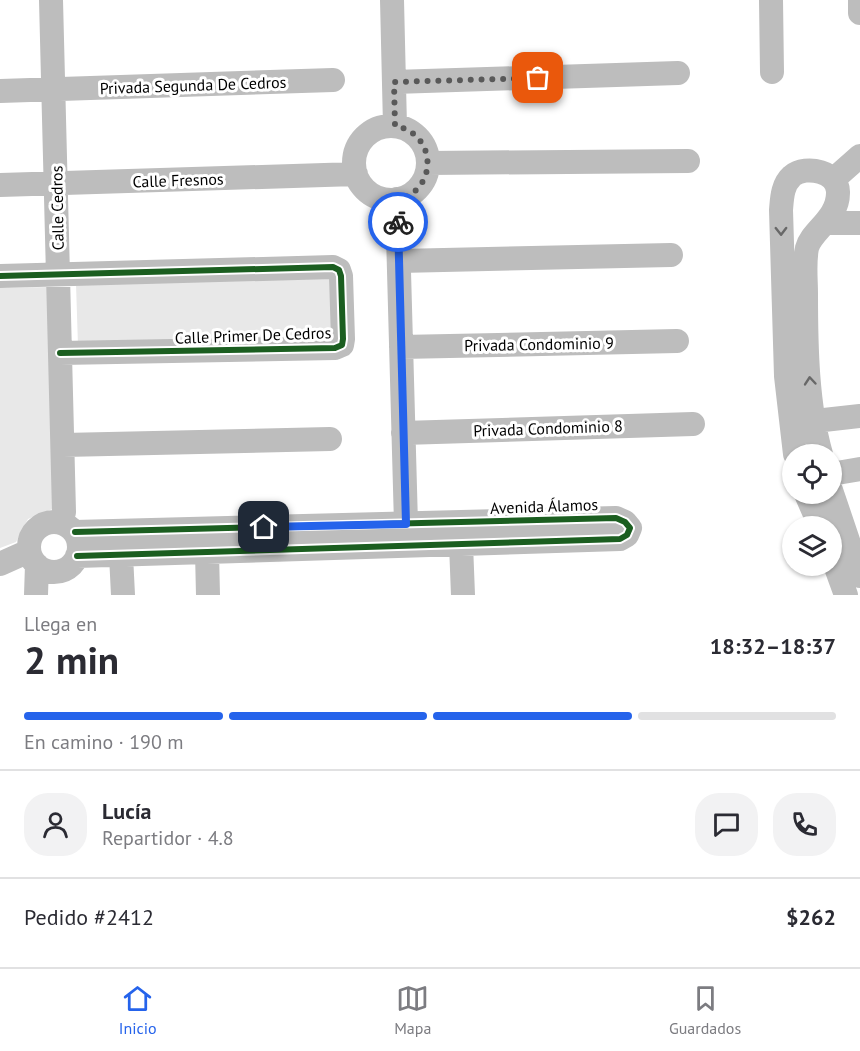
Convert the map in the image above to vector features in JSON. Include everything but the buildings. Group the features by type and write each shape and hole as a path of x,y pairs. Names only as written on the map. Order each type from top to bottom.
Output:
{"street":[{"name":"Calle Cedros","path":"51,0 64,512 68,528"},
{"path":"392,0 395,126"},
{"path":"771,0 772,72"},
{"path":"860,0 860,13"},
{"path":"394,82 678,73"},
{"name":"Privada Segunda De Cedros","path":"0,91 333,80"},
{"path":"395,126 407,129 421,141 428,163 426,175 417,190 397,200 384,199 368,192 356,174 355,153 364,138 380,128 395,126"},
{"path":"834,179 860,156"},
{"path":"428,163 688,161"},
{"path":"794,444 785,354 781,275 783,190 792,176 805,171 822,172 834,179 839,192 827,223 808,246 806,268 806,325 817,438 860,416"},
{"name":"Calle Fresnos","path":"0,185 356,174"},
{"path":"397,200 406,524"},
{"path":"827,223 860,223"},
{"path":"399,261 671,255"},
{"name":"Calle Primer De Cedros","path":"0,276 333,267 339,270 341,276 343,339 342,345 335,348 60,353"},
{"name":"Privada Condominio 9","path":"401,347 677,341"},
{"name":"Privada Condominio 8","path":"403,433 693,424"},
{"path":"63,445 330,439"},
{"path":"842,472 860,469"},
{"path":"836,504 860,576"},
{"name":"Avenida Álamos","path":"68,528 406,524 616,518 625,522 630,528 627,535 620,539 77,556"},
{"path":"0,564 33,558 52,572 68,568 77,556 80,547 68,528 52,522 37,528 29,542 33,558 36,595"},
{"path":"461,544 463,595"},
{"path":"207,552 207,595"},
{"path":"121,555 123,595"},
{"path":"839,576 846,595"}],"shaded area":[{"path":"331,278 332,339 78,346 76,284"},
{"path":"51,287 55,508 28,519 16,542 0,548 0,288"}],"cycle path":[{"path":"0,276 333,267 339,270 341,276 343,339 342,345 335,348 60,353"},
{"path":"75,532 616,518 625,522 630,528 627,535 620,539 77,556"}],"way so far":[{"path":"398,222 397,200 417,190 426,175 428,158 426,149 415,134 395,126 394,82 538,78"}],"route":[{"path":"264,527 406,524 398,222"}]}
